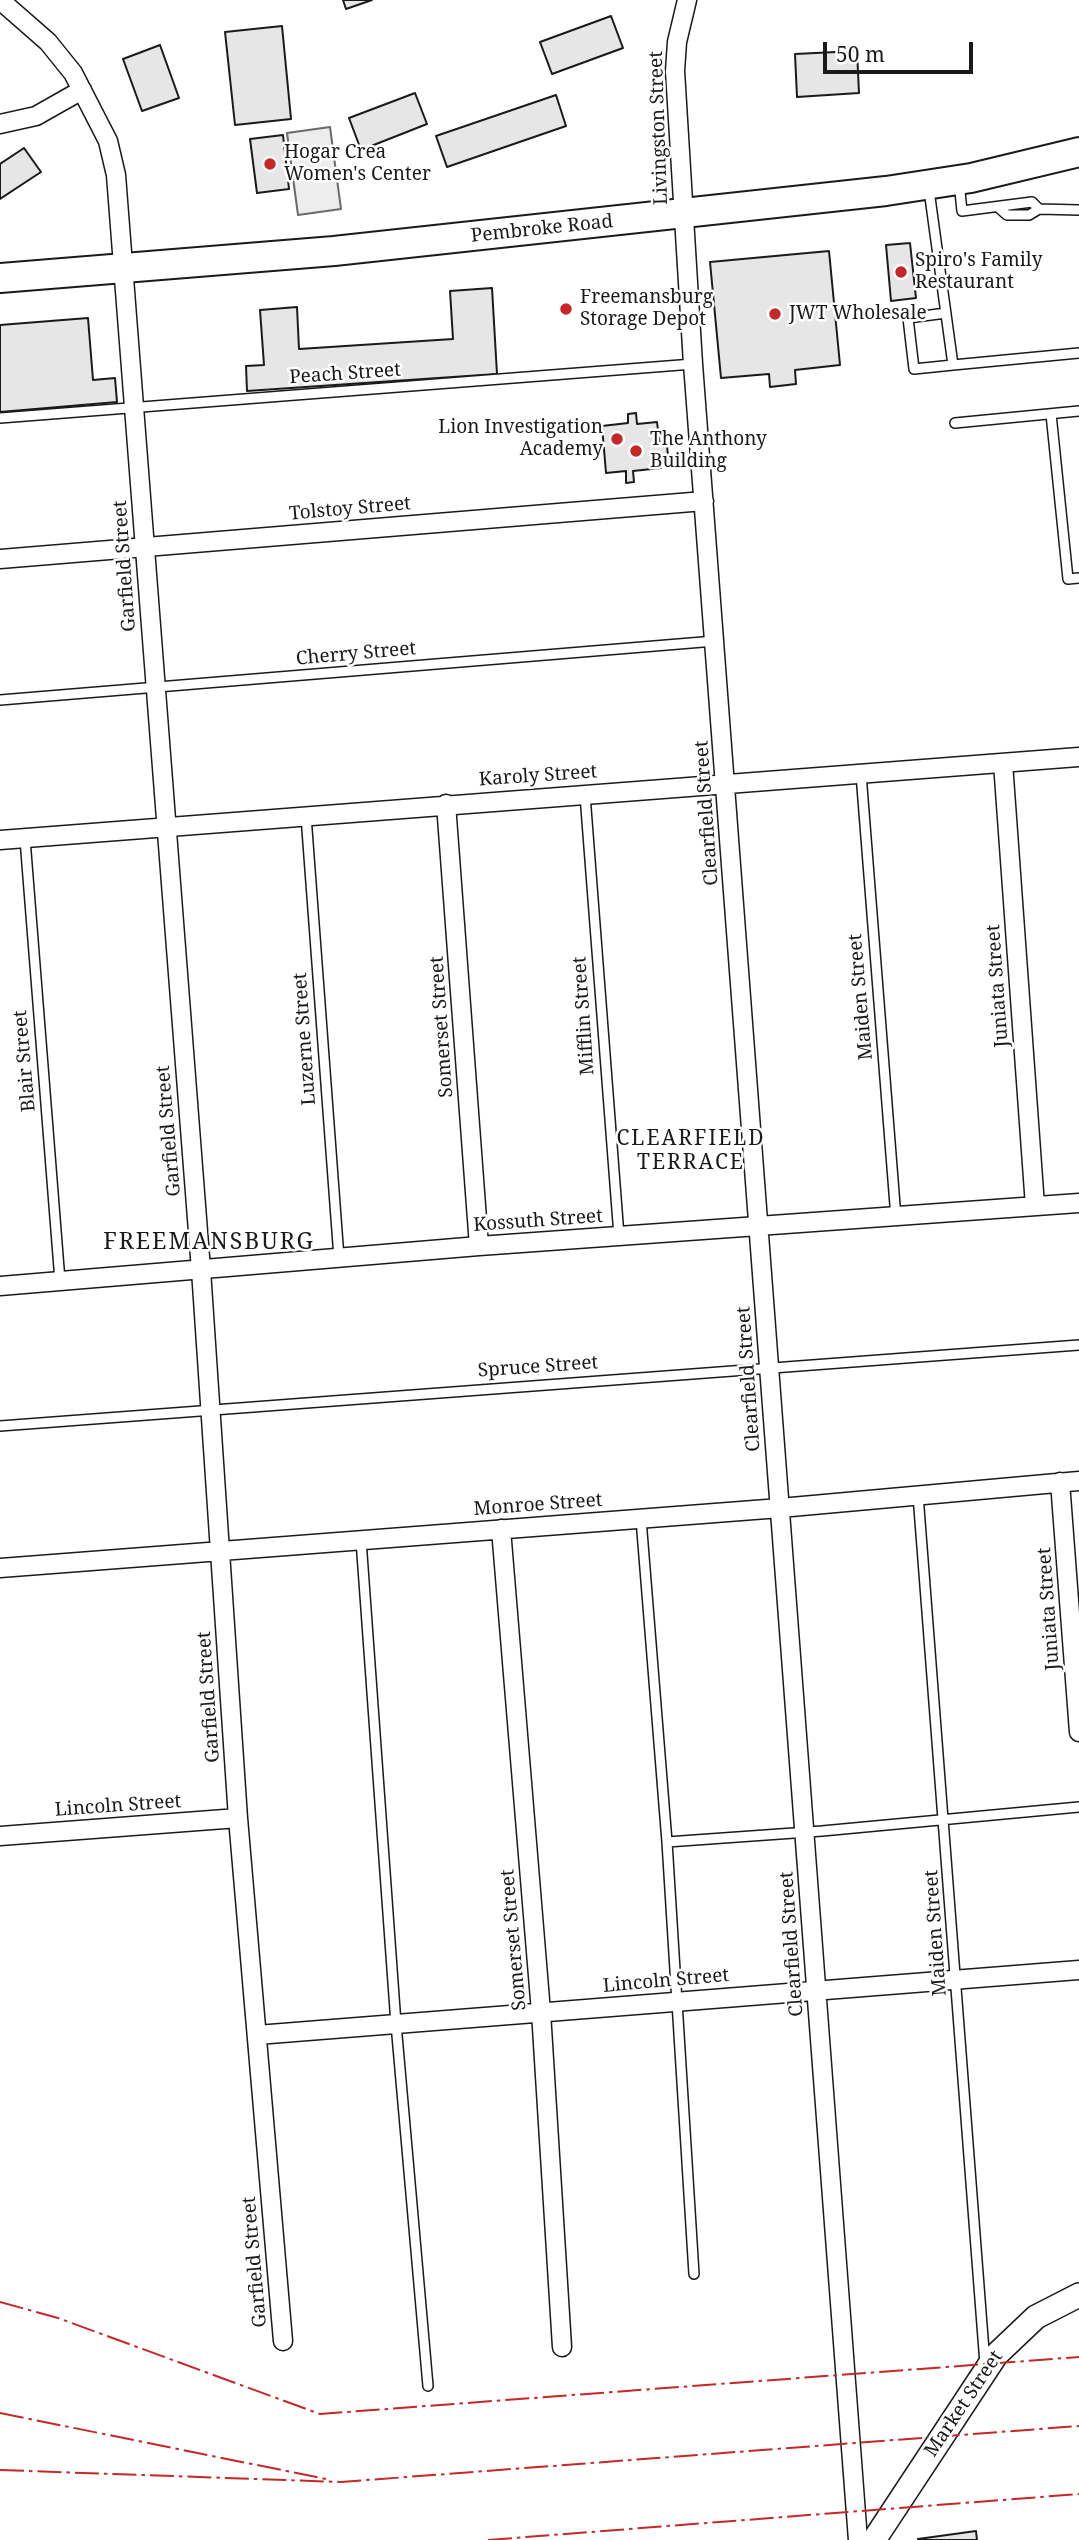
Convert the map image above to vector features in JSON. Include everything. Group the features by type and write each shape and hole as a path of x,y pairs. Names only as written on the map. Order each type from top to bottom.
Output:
{"main road":[{"name":"Pembroke Road","path":"0,278 334,251 683,214 959,180 1079,152"}],"street":[{"name":"Garfield Street","path":"0,0 48,42 82,90 103,130 113,162 201,1270 238,1818 282,2341"},
{"name":"Livingston Street","path":"683,214 675,71 677,42 687,0"},
{"path":"0,124 36,116 82,90"},
{"name":"Clearfield Street","path":"683,214 858,2540"},
{"name":"Tolstoy Street","path":"0,559 704,501"},
{"name":"Karoly Street","path":"0,840 1079,757"},
{"name":"Juniata Street","path":"1003,763 1035,1206"},
{"name":"Somerset Street","path":"446,804 479,1246"},
{"name":"Kossuth Street","path":"0,1286 479,1246 1079,1203"},
{"name":"Monroe Street","path":"0,1568 780,1508 1079,1481"},
{"name":"Juniata Street","path":"1060,1482 1079,1732"},
{"name":"Somerset Street","path":"501,1529 541,2012 562,2347"},
{"name":"Lincoln Street","path":"0,1836 238,1818"},
{"name":"Lincoln Street","path":"257,2035 1079,1970"},
{"name":"Market Street","path":"874,2540 985,2369 1009,2340 1036,2317 1079,2295"}],"lane":[{"path":"959,180 962,211 999,208 1006,203 1032,202 1039,209 1079,210"},
{"path":"929,184 953,365"},
{"path":"946,313 908,318 914,369 1079,353"},
{"name":"Peach Street","path":"0,418 693,364"},
{"path":"956,423 1079,411"},
{"path":"1051,414 1068,579 1079,578"},
{"name":"Cherry Street","path":"0,700 715,641"},
{"name":"Maiden Street","path":"861,774 896,1218"},
{"name":"Mifflin Street","path":"584,793 619,1236"},
{"name":"Luzerne Street","path":"306,816 339,1258"},
{"name":"Blair Street","path":"25,839 60,1281"},
{"name":"Spruce Street","path":"0,1426 770,1366 1079,1345"},
{"name":"Maiden Street","path":"918,1495 985,2369"},
{"path":"641,1519 667,1842 694,2274"},
{"path":"361,1540 396,2024 428,2386"},
{"path":"667,1842 805,1833 1079,1807"}],"shaded area":[{"path":"330,127 341,209 298,215 287,133"}],"building":[{"path":"343,0 372,0 346,9"},
{"path":"611,16 623,48 552,74 540,42"},
{"path":"282,26 291,119 235,125 225,32"},
{"path":"160,45 179,98 142,111 123,59"},
{"path":"857,51 859,93 797,97 795,54"},
{"path":"415,93 427,124 361,150 349,118"},
{"path":"556,95 566,126 447,167 436,136"},
{"name":"Hogar Crea Women's Center","path":"283,135 289,189 257,193 250,139"},
{"path":"24,148 41,172 0,199 0,164"},
{"name":"Spiro's Family Restaurant","path":"910,243 916,298 891,301 886,245"},
{"name":"JWT Wholesale","path":"829,251 840,365 795,370 796,384 770,387 769,374 721,378 710,262"},
{"path":"492,288 497,374 247,391 246,366 264,365 260,310 297,307 299,349 453,339 450,291"},
{"path":"88,318 93,380 115,378 117,402 0,412 0,325"},
{"name":"The Anthony Building","path":"636,413 637,424 657,422 660,446 667,446 668,456 660,457 661,468 633,471 634,482 626,483 626,471 606,473 602,426 628,423 628,414"},
{"path":"976,2531 977,2540 918,2540 918,2539"}],"power":[{"path":"0,2302 58,2318 320,2414 1079,2357"},
{"path":"0,2413 326,2479"},
{"path":"0,2470 341,2482 1079,2426"},
{"path":"488,2540 1079,2494"}],"place":[{"name":"Hogar Crea Women's Center","path":"270,164"},
{"name":"Spiro's Family Restaurant","path":"901,272"},
{"name":"Freemansburg Storage Depot","path":"566,309"},
{"name":"JWT Wholesale","path":"775,314"},
{"name":"Lion Investigation Academy","path":"617,439"},
{"name":"The Anthony Building","path":"636,451"}],"district":[{"name":"CLEARFIELD TERRACE","path":"691,1151"},
{"name":"FREEMANSBURG","path":"209,1242"}]}
